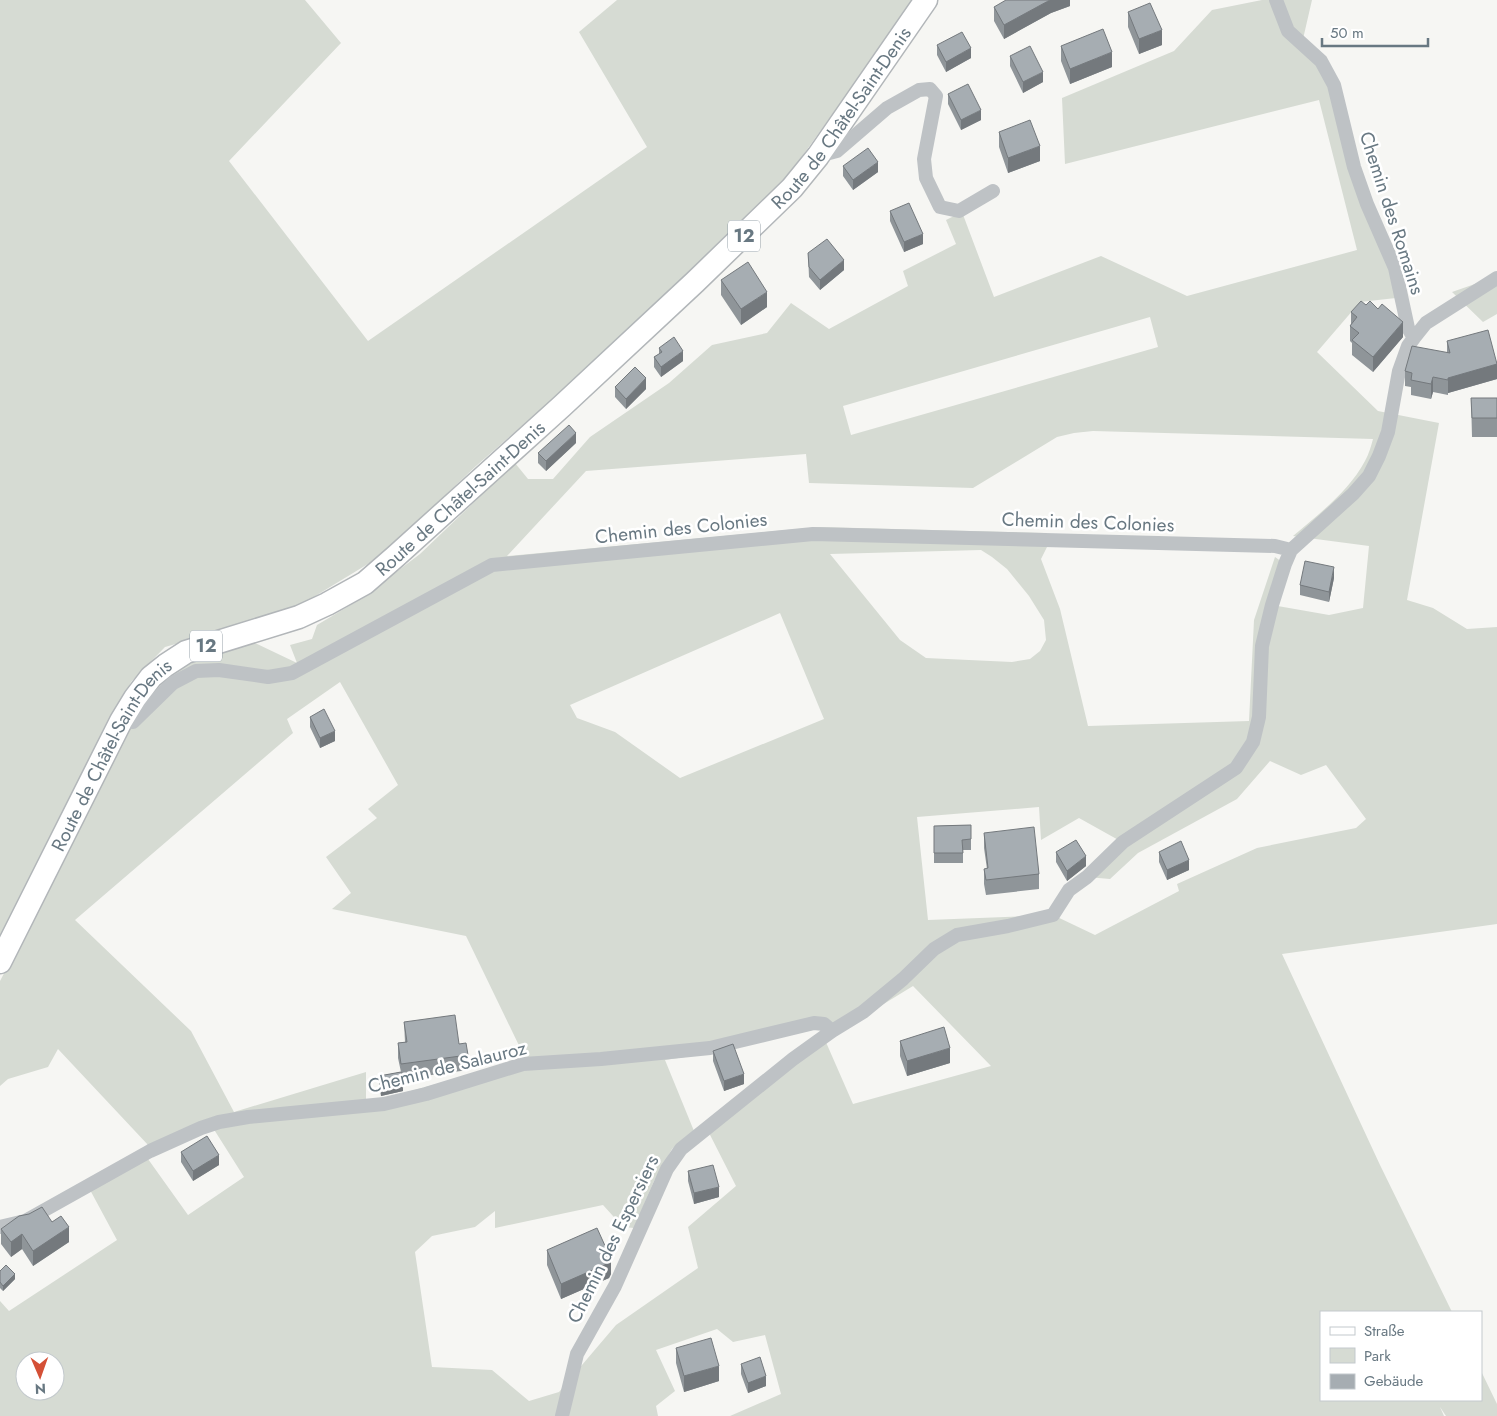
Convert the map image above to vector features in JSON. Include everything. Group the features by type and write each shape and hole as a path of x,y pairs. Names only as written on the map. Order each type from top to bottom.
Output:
{"main road":[{"name":"Route de Châtel-Saint-Denis","path":"0,962 121,721 150,677 186,652 299,617 365,583 696,282 792,188 818,156 926,0"}],"street":[{"name":"Chemin des Romains","path":"1276,0 1288,31 1321,61 1334,85 1354,166 1367,204 1395,268 1408,328 1414,338"},
{"path":"818,156 836,151 887,108 919,90 930,89 936,96 924,159 926,178 940,207 959,211 993,191"},
{"path":"1291,550 1353,494 1368,476 1379,456 1388,432 1399,371 1408,346 1414,338 1426,323 1497,278"},
{"name":"Chemin des Colonies","path":"121,721 132,722 173,683 196,670 219,670 268,677 292,673 492,565 814,534 1276,546 1291,550"},
{"name":"Chemin des Espersiers","path":"562,1416 577,1354 615,1286 670,1164 681,1149 793,1059 832,1031 863,1012 903,979 934,949 957,935 1008,926 1053,915 1069,890 1086,877 1123,842 1236,768 1253,742 1259,717 1262,646 1280,580 1291,550"},
{"name":"Chemin de Salauroz","path":"0,1227 25,1221 144,1154 201,1128 219,1122 248,1117 384,1104 426,1094 523,1064 601,1059 710,1048 814,1023 824,1024 832,1031"}],"green space":[{"path":"0,0 305,0 341,43 229,161 368,341 647,147 579,32 617,0 915,0 782,184 635,327 476,466 381,556 289,612 165,647 131,682 0,947"},
{"path":"1262,0 1312,0 1303,39 1330,65 1356,160 1405,297 1360,302 1317,352 1378,411 1439,423 1407,600 1433,608 1467,629 1497,627 1497,924 1282,954 1380,1165 1452,1311 1320,1311 1320,1401 1482,1401 1482,1373 1497,1404 1497,1416 1446,1416 1440,1407 1444,1416 730,1416 781,1394 765,1335 733,1342 717,1329 656,1350 675,1391 656,1406 658,1416 0,1416 0,1301 9,1311 117,1240 89,1188 148,1159 188,1215 244,1177 208,1120 149,1146 58,1049 48,1067 8,1079 0,1086 0,981 83,823 148,693 183,666 253,642 297,663 290,645 312,639 317,625 359,600 420,554 515,463 528,479 553,479 590,437 669,383 712,345 767,333 791,303 829,329 908,286 903,271 956,244 946,220 962,212 994,297 1101,256 1187,296 1357,250 1319,100 1065,164 1062,98 1174,51 1212,10","holes":["1150,317 1158,347 851,435 843,406","1093,431 1373,439 1366,458 1351,482 1333,502 1293,536 1369,546 1363,608 1329,615 1272,605 1285,564 1275,557 1254,620 1249,721 1088,726 1060,609 1041,559 1047,547 1047,533 820,527 507,556 586,471 806,454 809,483 973,488 1057,437","981,550 1007,569 1029,596 1044,620 1046,640 1040,651 1030,659 1012,662 926,658 900,640 830,554","780,613 824,719 680,778 615,732 577,718 570,705","340,682 398,785 368,809 377,818 326,857 351,893 332,909 466,936 526,1060 366,1103 366,1072 234,1112 191,1031 75,920 293,733 287,719","1270,761 1301,775 1326,765 1366,819 1356,828 1257,848 1177,884 1179,891 1095,935 1053,915 928,920 917,817 1039,807 1041,840 1079,818 1122,842 1087,877 1110,879 1138,853 1237,799","913,986 991,1066 853,1104 825,1040","821,1028 825,1040 706,1127 736,1186 688,1227 698,1268 616,1325 559,1392 529,1401 492,1370 432,1367 415,1252 432,1236 475,1227 495,1211 495,1228 603,1205 623,1227 634,1228 654,1181 672,1149 694,1131 665,1060 705,1054"]},
{"path":"1497,272 1497,314 1483,322 1452,292 1492,278"}],"building":[{"path":"1006,0 1050,0 1004,25 994,7"},
{"path":"1150,3 1162,30 1139,39 1128,12"},
{"path":"1103,29 1112,52 1070,69 1061,46"},
{"path":"962,32 971,48 946,62 937,45"},
{"path":"1030,46 1043,72 1023,82 1010,56"},
{"path":"968,84 981,110 961,120 948,94"},
{"path":"1030,120 1040,146 1008,158 999,132"},
{"path":"868,148 878,162 853,180 843,166"},
{"path":"909,203 923,234 904,242 890,211"},
{"path":"827,239 844,260 820,280 809,267 808,253"},
{"path":"748,262 767,292 741,309 721,280"},
{"path":"1361,301 1366,305 1370,301 1378,309 1382,304 1403,322 1373,357 1352,340 1359,333 1350,326 1357,317 1351,312"},
{"path":"1488,330 1497,364 1448,378 1448,380 1433,377 1431,384 1411,380 1412,373 1405,371 1412,346 1450,353 1447,341"},
{"path":"674,337 683,351 661,367 654,357 662,352 659,348"},
{"path":"635,367 646,378 626,399 615,387"},
{"path":"1471,398 1497,398 1497,418 1472,418"},
{"path":"569,425 576,433 546,461 538,453"},
{"path":"1305,561 1334,567 1329,592 1300,585"},
{"path":"324,709 335,731 320,738 310,717"},
{"path":"971,825 971,839 962,840 963,853 934,853 934,826"},
{"path":"1034,827 1039,874 986,880 984,869 988,868 984,833"},
{"path":"1076,840 1086,856 1067,871 1056,852"},
{"path":"1181,841 1189,860 1167,870 1159,852"},
{"path":"455,1015 459,1044 466,1043 468,1055 401,1064 398,1043 407,1042 404,1022"},
{"path":"944,1027 950,1048 907,1061 900,1041"},
{"path":"733,1044 744,1074 724,1081 713,1051"},
{"path":"401,1072 403,1080 381,1085 379,1076"},
{"path":"207,1136 219,1155 193,1171 181,1152"},
{"path":"713,1165 719,1187 694,1193 688,1171"},
{"path":"42,1207 52,1222 61,1216 69,1227 33,1251 22,1234 11,1242 1,1229 19,1216 29,1214"},
{"path":"597,1228 611,1259 609,1263 561,1284 547,1250"},
{"path":"6,1265 15,1274 3,1286 0,1282 0,1271"},
{"path":"711,1338 719,1366 684,1376 676,1348"},
{"path":"760,1357 766,1376 748,1383 741,1364"}]}
